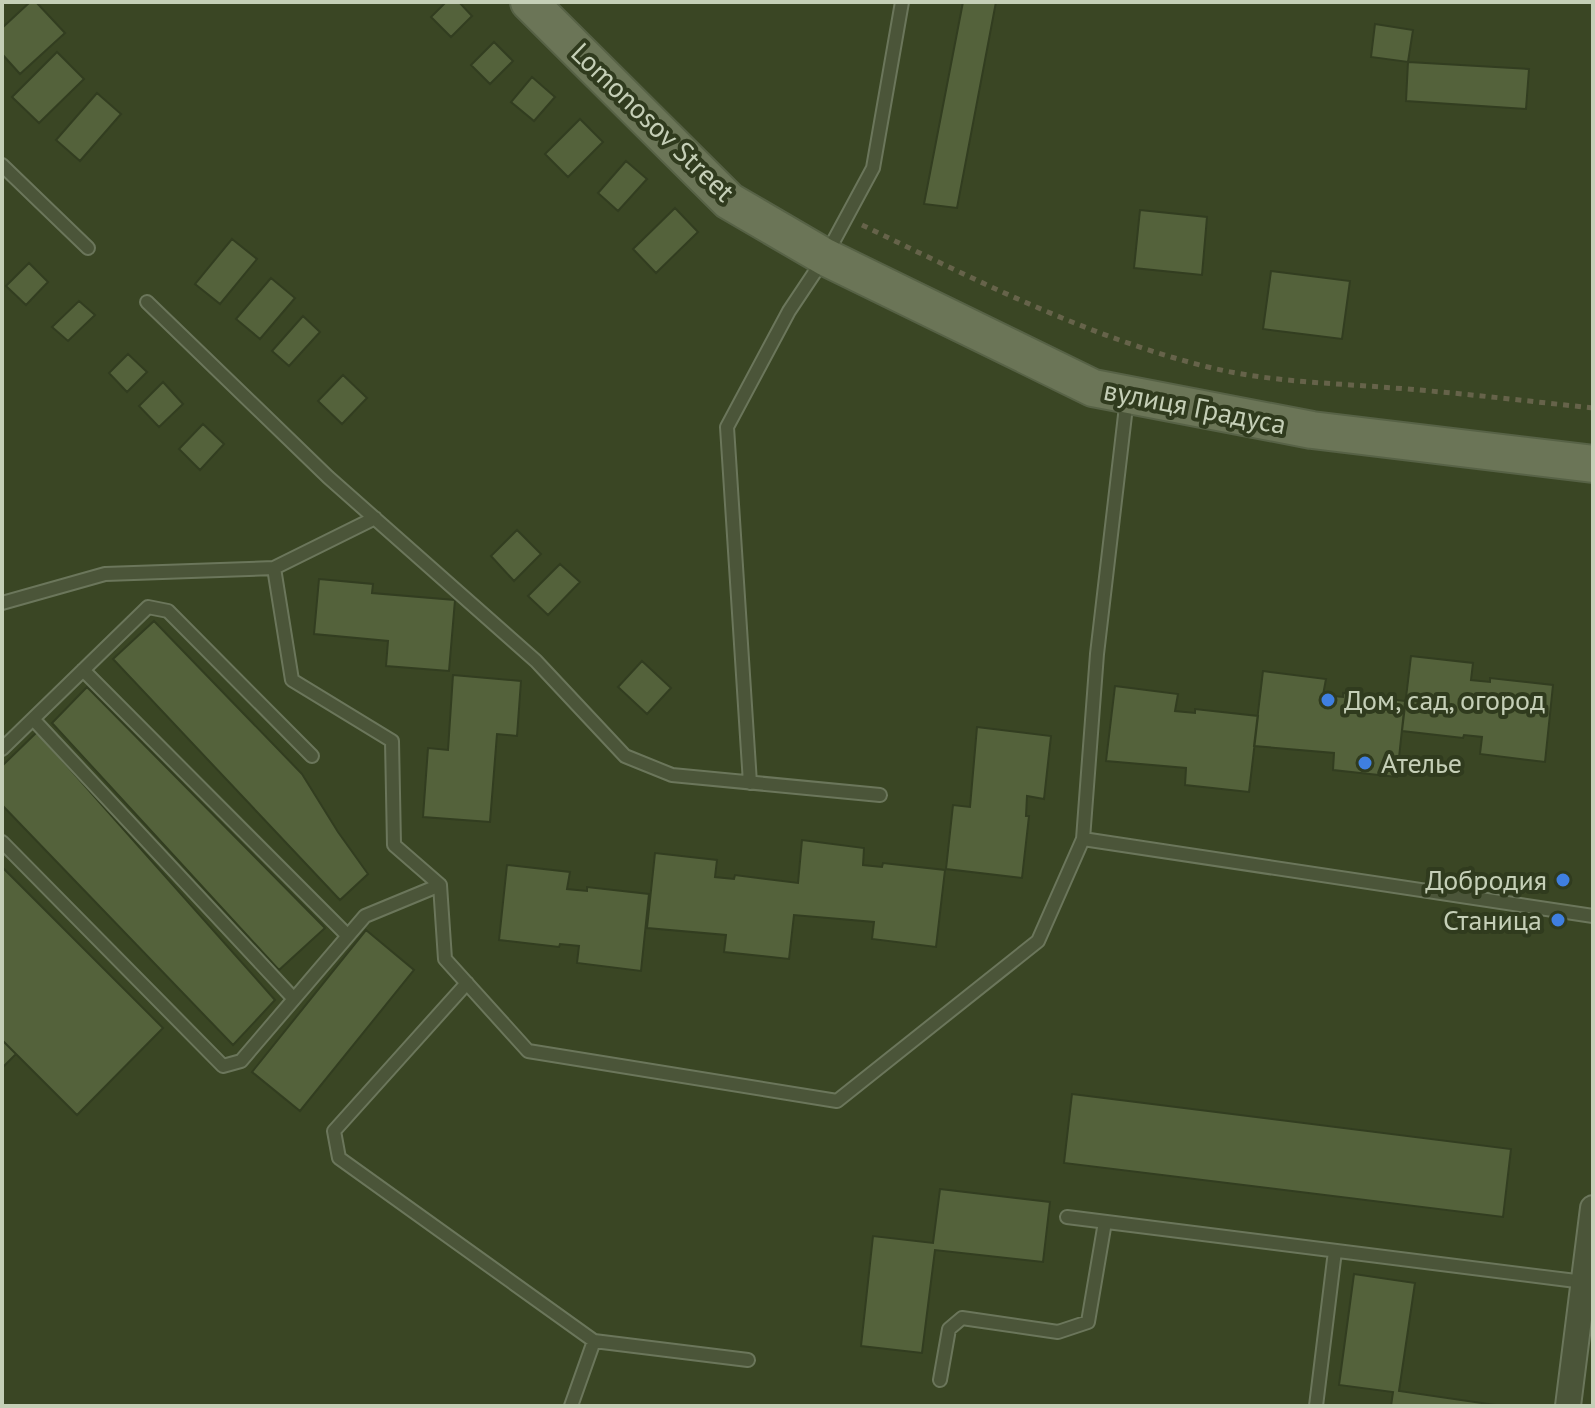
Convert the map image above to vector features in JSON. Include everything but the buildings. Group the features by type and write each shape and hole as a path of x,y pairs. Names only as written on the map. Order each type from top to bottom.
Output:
{"main road":[{"name":"Lomonosov Street","path":"529,2 729,201 825,257"},
{"name":"вулиця Градуса","path":"825,257 1093,388 1312,430 1593,464"}],"street":[{"path":"1568,1406 1593,1208"}],"lane":[{"path":"750,783 727,427 789,311 825,257 873,168 902,2"},
{"path":"2,165 88,248"},
{"path":"147,302 328,477 536,661 625,756 672,775 880,795"},
{"path":"274,568 292,680 392,741 394,845 440,885 445,959 528,1051 837,1101 1038,941 1083,839 1097,654 1127,395"},
{"path":"2,603 105,574 274,568 375,518"},
{"path":"2,749 148,607 168,611 312,756"},
{"path":"83,670 348,936"},
{"path":"33,719 294,999"},
{"path":"1083,839 1593,916"},
{"path":"2,842 223,1066 241,1061 365,916 440,885"},
{"path":"467,983 334,1131 339,1158 594,1341 748,1360"},
{"path":"1067,1217 1584,1282"},
{"path":"940,1380 949,1329 962,1318 1058,1332 1088,1322 1105,1222"},
{"path":"1316,1406 1335,1251"},
{"path":"571,1406 594,1341"}],"path":[{"path":"846,218 999,291 1095,331 1210,368 1285,380 1593,408"}],"place":[{"name":"Дом, сад, огород","path":"1328,700"},
{"name":"Ателье","path":"1365,763"},
{"name":"Добродия","path":"1563,880"},
{"name":"Станица","path":"1558,920"}]}
